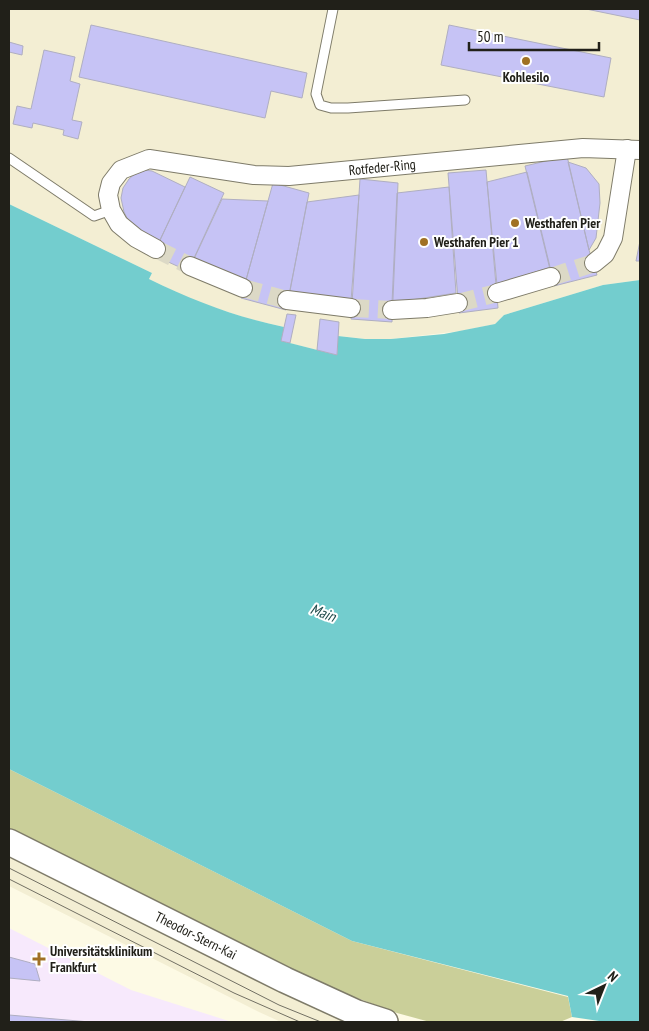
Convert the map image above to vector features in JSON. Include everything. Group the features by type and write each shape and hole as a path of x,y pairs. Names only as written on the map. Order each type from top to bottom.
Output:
{"main road":[{"name":"Theodor-Stern-Kai","path":"9,842 285,980 357,1013 385,1022"}],"street":[{"name":"Rotfeder-Ring","path":"111,210 108,195 112,183 121,170 149,159 254,175 289,176 583,148 634,149 614,238 605,254 594,263"},
{"path":"111,210 119,224 136,238 156,250"},
{"path":"190,266 244,288"},
{"path":"497,294 552,277"},
{"path":"287,300 351,308"},
{"path":"392,310 427,308 458,302"}],"lane":[{"path":"333,9 316,94 320,105 331,108 348,108 465,100"},
{"path":"9,158 94,216 111,210"}],"shaded area":[{"path":"9,9 640,9 640,280 603,285 504,315 495,324 461,331 391,339 339,336 337,355 281,341 284,327 246,318 192,300 149,279 152,273 9,204"},
{"path":"9,857 345,1022 281,1022 259,1012 9,886"},
{"name":"Universitätsklinikum Frankfurt","path":"9,928 131,990 232,1022 9,1022"}],"green space":[{"path":"9,769 352,941 568,997 572,1017 560,1022 430,1022 397,1013 312,981 9,830"}],"water":[{"name":"Main","path":"9,204 152,273 149,279 166,287 232,313 284,327 282,341 337,355 338,336 391,339 444,334 495,324 504,315 603,285 640,280 640,1022 606,1022 572,1017 568,996 352,941 9,769"}],"building":[{"path":"586,9 640,9 640,20"},
{"path":"91,25 307,73 302,98 271,91 265,118 79,77"},
{"name":"Kohlesilo","path":"449,25 611,58 604,97 441,65"},
{"path":"9,42 23,46 22,55 9,52"},
{"path":"44,50 75,57 70,81 80,84 72,120 82,122 78,139 63,135 64,130 33,123 32,128 13,124 17,106 31,109"},
{"path":"567,156 589,250 597,275 554,286 525,166"},
{"path":"568,162 586,168 599,184 600,203 596,238 589,250"},
{"path":"144,170 152,171 185,187 159,242 129,222 124,212 121,198 123,188 129,179 137,172"},
{"path":"486,170 498,308 459,313 448,173"},
{"name":"Westhafen Pier","path":"527,172 550,267 497,285 487,182"},
{"path":"190,177 224,193 188,271 153,255"},
{"path":"360,179 398,183 392,322 351,319"},
{"path":"273,183 309,193 286,310 241,298"},
{"name":"Westhafen Pier 1","path":"449,187 456,293 392,303 397,193"},
{"path":"359,195 351,301 290,291 307,202"},
{"path":"222,199 268,201 246,280 194,259"},
{"path":"640,241 640,261 636,261"},
{"path":"287,314 296,315 290,343 281,341"},
{"path":"320,319 339,322 337,355 317,350"},
{"path":"9,957 35,964 40,981 9,978"},
{"path":"9,1015 90,1022 9,1022"}],"tunnel":[{"path":"156,249 190,266"},
{"path":"551,277 594,263"},
{"path":"243,288 287,300"},
{"path":"458,303 497,293"},
{"path":"351,308 392,310"}],"tram line":[{"path":"9,868 279,1005 321,1022"},
{"path":"9,879 234,993 300,1022"}],"place":[{"name":"Kohlesilo","path":"526,61"},
{"name":"Westhafen Pier","path":"515,223"},
{"name":"Westhafen Pier 1","path":"424,242"},
{"name":"Universitätsklinikum Frankfurt","path":"39,959"}]}
